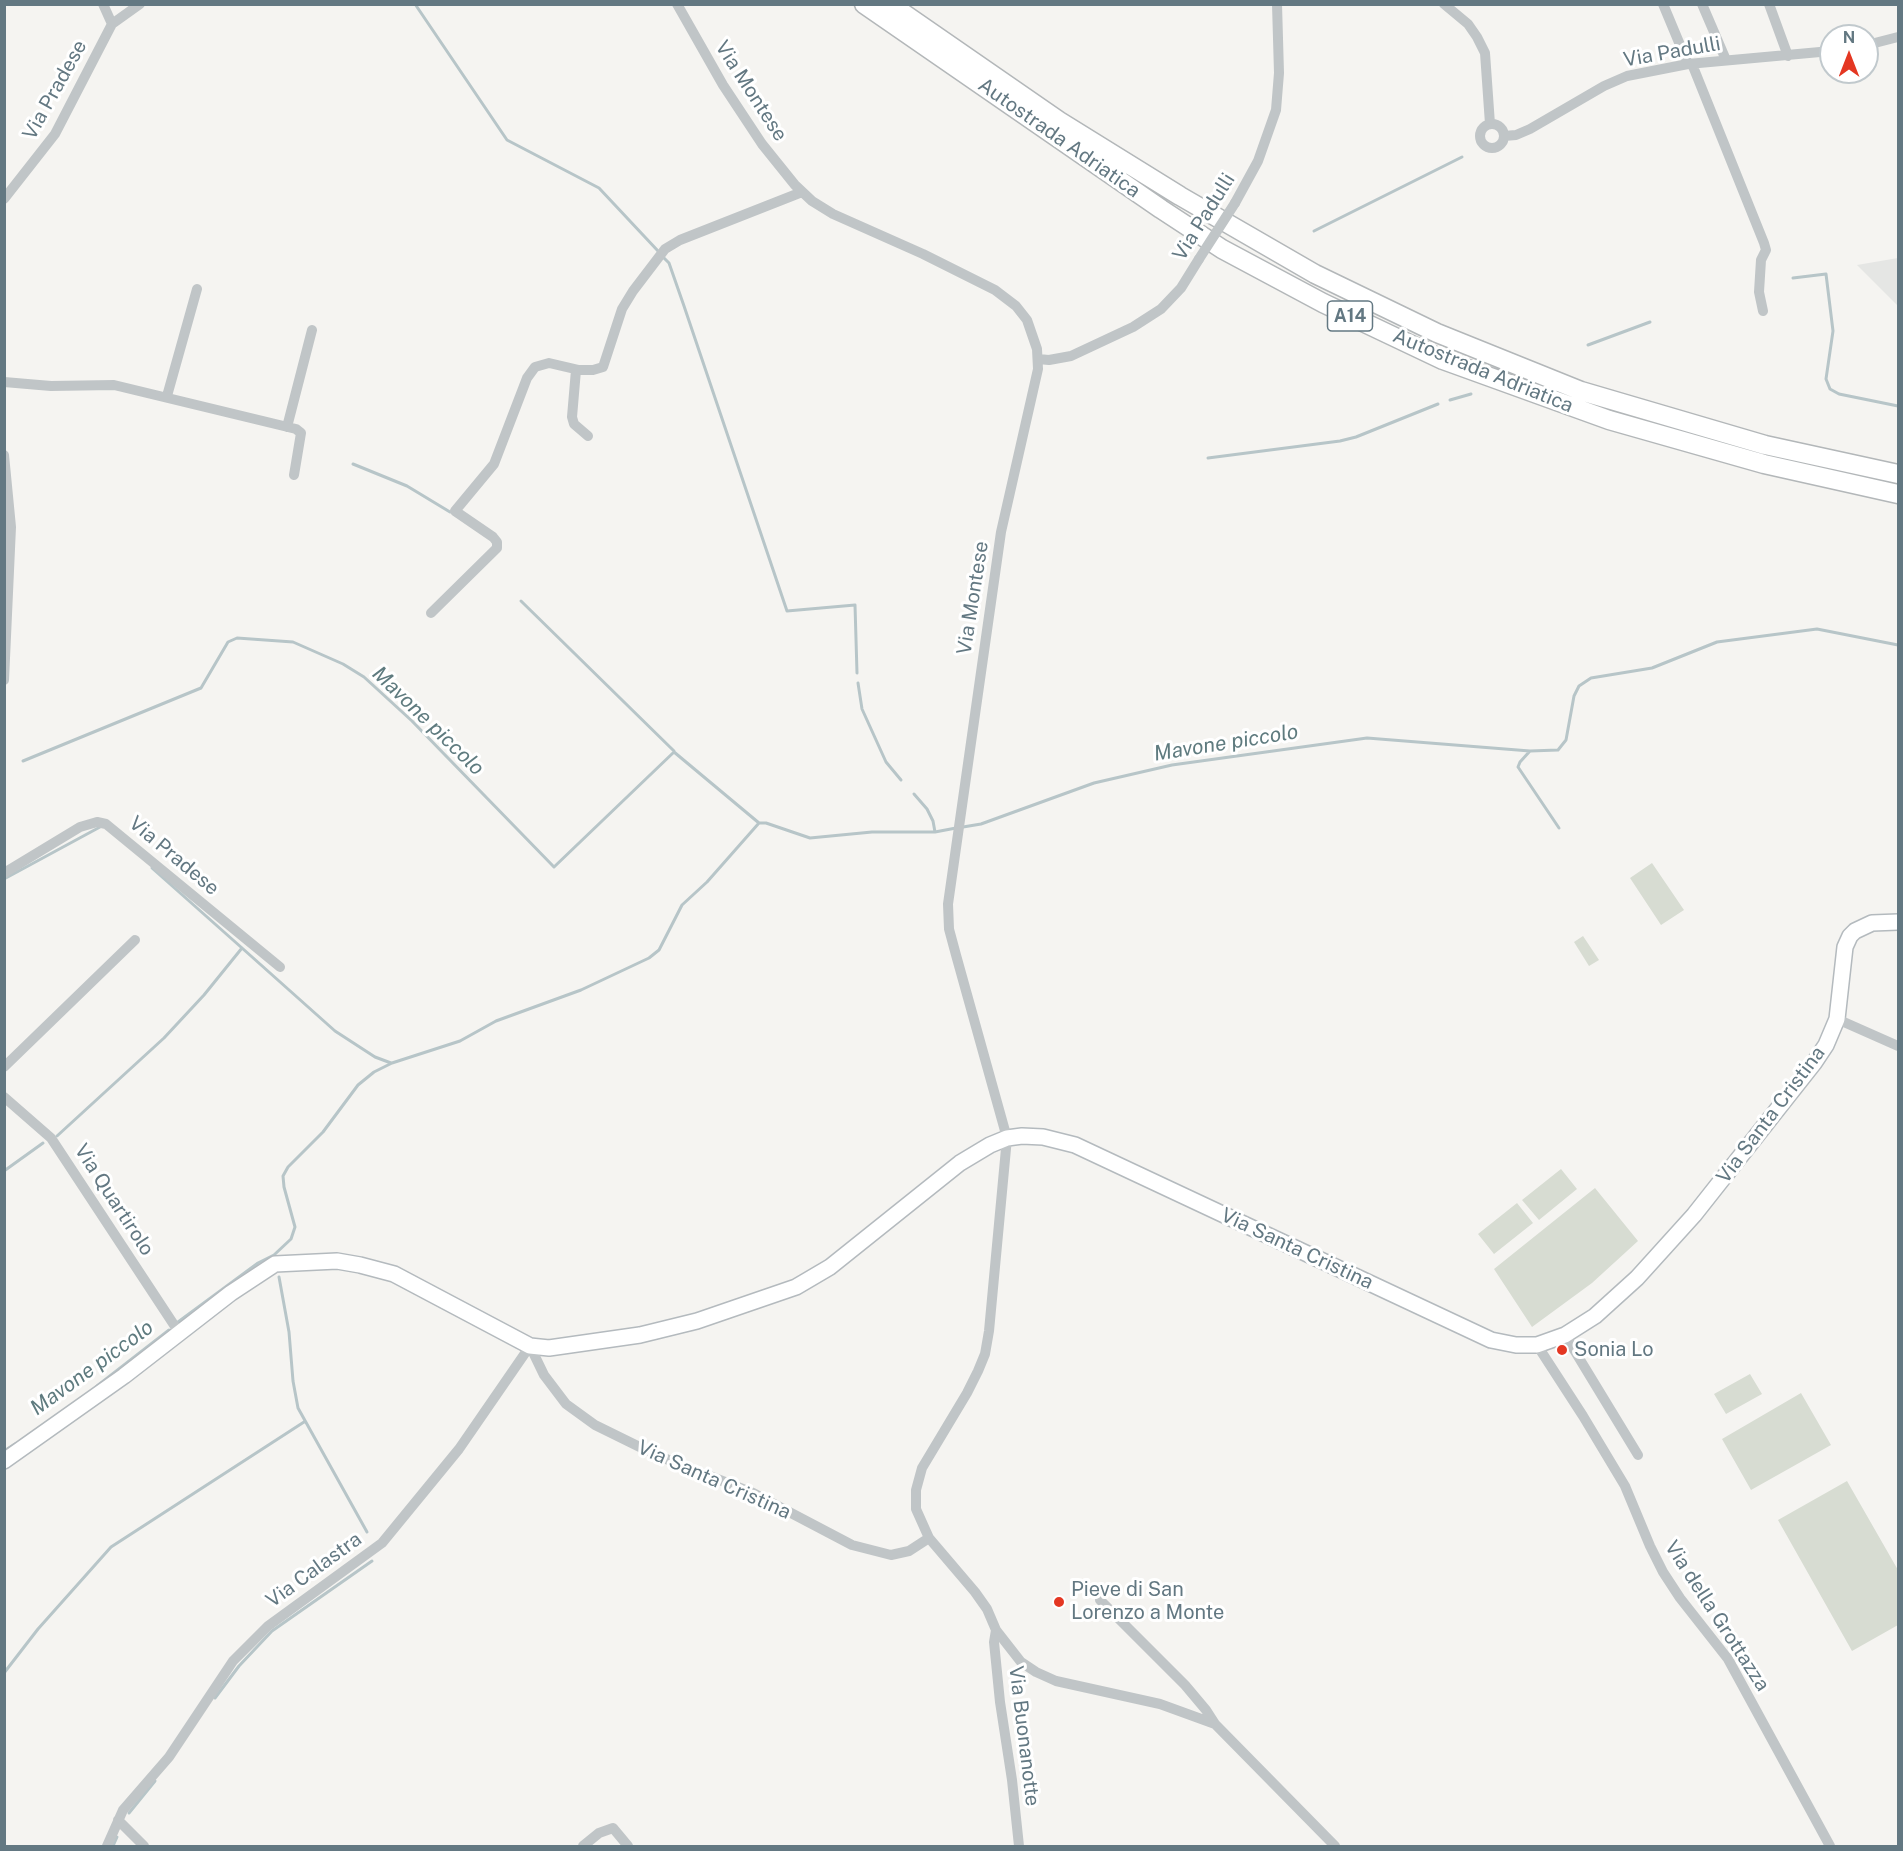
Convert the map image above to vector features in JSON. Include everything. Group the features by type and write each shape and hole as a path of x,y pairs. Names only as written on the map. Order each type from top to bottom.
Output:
{"highway":[{"name":"Autostrada Adriatica","path":"864,4 1222,249 1323,303 1443,360 1609,420 1764,464 1899,494"},
{"name":"Autostrada Adriatica","path":"890,4 1059,121 1180,196 1315,274 1437,333 1581,391 1765,445 1899,474"}],"street":[{"path":"103,4 112,24"},
{"name":"Via Pradese","path":"4,199 55,134 112,24 140,4"},
{"name":"Via Montese","path":"677,4 723,86 762,144 802,192 833,214 942,263 1002,295 1016,306 1027,320 1034,335 1038,369 1001,532 948,904 950,928 1007,1138"},
{"name":"Via Padulli","path":"1038,358 1049,360 1071,356 1132,327 1161,309 1181,288 1235,203 1258,161 1276,110 1277,4"},
{"path":"1444,4 1468,24 1485,53 1490,124 1501,128 1504,136"},
{"path":"1663,4 1764,243 1766,250 1761,260 1759,292 1763,311"},
{"path":"1702,4 1726,60"},
{"path":"1769,4 1788,56"},
{"path":"1879,42 1899,37"},
{"name":"Via Padulli","path":"1490,124 1480,133 1481,140 1484,145 1496,147 1504,136 1516,135 1530,129 1604,86 1627,76 1690,64 1819,52"},
{"path":"431,613 497,548 497,542 493,537 455,511 494,464 527,378 535,367 549,363 576,370 593,370 603,367 622,309 665,249 680,240 802,192"},
{"path":"167,396 196,289"},
{"path":"287,427 312,330"},
{"path":"576,370 573,424 588,436"},
{"path":"4,382 51,386 114,385 167,396 287,427 301,433 294,475"},
{"path":"4,455 11,527 4,681"},
{"name":"Via Pradese","path":"4,873 80,827 97,822 106,824 280,968"},
{"name":"Via Santa Cristina","path":"4,1461 41,1437 180,1334 231,1293 275,1264 337,1261 360,1264 394,1274 530,1346 549,1348 640,1335 697,1321 796,1287 830,1267 960,1163 990,1145 1007,1138 1022,1136 1043,1137 1075,1145 1466,1329 1499,1342 1537,1345 1565,1335 1595,1316 1637,1278 1694,1215 1826,1045 1837,1018 1845,946 1850,936 1855,930 1872,923 1899,922"},
{"path":"4,1067 135,940"},
{"path":"1837,1018 1899,1046"},
{"name":"Via Quartirolo","path":"4,1097 51,1138 180,1334"},
{"path":"1007,1138 985,1354 967,1393 922,1468 916,1490 916,1509 929,1538 975,1592 987,1609 996,1630 1021,1662 1036,1672 1065,1683 1160,1704 1215,1724"},
{"path":"1565,1335 1638,1455"},
{"name":"Via della Grottazza","path":"1537,1345 1625,1486 1663,1572 1680,1598 1728,1659 1830,1846"},
{"name":"Via Santa Cristina","path":"530,1346 544,1375 566,1404 595,1425 656,1455 753,1493 852,1545 891,1555 909,1551 929,1538"},
{"name":"Via Calastra","path":"107,1846 123,1810 169,1757 233,1661 268,1626 382,1543 459,1449 530,1346"},
{"path":"1100,1600 1185,1685 1215,1724 1335,1846"},
{"name":"Via Buonanotte","path":"996,1630 994,1642 1000,1702 1019,1846"},
{"path":"118,1820 144,1846"},
{"path":"584,1846 599,1833 613,1828 628,1846"}],"shaded area":[{"path":"1898,258 1898,306 1857,265"},
{"path":"1652,863 1684,910 1661,925 1630,878"},
{"path":"1583,936 1599,960 1589,966 1574,942"},
{"path":"1561,1169 1577,1189 1539,1220 1522,1200"},
{"path":"1595,1188 1638,1241 1592,1283 1532,1327 1494,1269"},
{"path":"1517,1203 1533,1223 1494,1254 1478,1234"},
{"path":"1750,1374 1762,1394 1726,1414 1714,1394"},
{"path":"1801,1393 1831,1445 1751,1490 1722,1439"},
{"path":"1847,1481 1898,1570 1898,1625 1852,1651 1778,1520"}],"waterway":[{"name":"Mavone piccolo","path":"415,4 507,140 599,188 658,251"},
{"name":"Mavone piccolo","path":"1314,231 1462,157"},
{"name":"Mavone piccolo","path":"664,258 669,263 684,306 787,611 855,605 857,673"},
{"name":"Mavone piccolo","path":"1793,278 1826,274 1833,331 1826,379 1830,389 1839,394 1898,406"},
{"name":"Mavone piccolo","path":"1588,345 1650,322"},
{"name":"Mavone piccolo","path":"1450,400 1471,394"},
{"name":"Mavone piccolo","path":"1208,458 1340,441 1356,437 1438,404"},
{"name":"Mavone piccolo","path":"353,464 407,486 450,512"},
{"name":"Mavone piccolo","path":"521,601 674,751"},
{"name":"Mavone piccolo","path":"963,827 981,824 1094,783 1172,765 1367,738 1530,751 1558,750 1566,740 1574,696 1579,686 1591,678 1652,668 1717,642 1817,629 1898,645"},
{"name":"Mavone piccolo","path":"23,761 201,688 228,642 237,638 293,642 343,664 364,677 412,721 554,867 674,752 759,823"},
{"name":"Mavone piccolo","path":"858,683 862,709 886,762 901,780"},
{"name":"Mavone piccolo","path":"1530,751 1518,767 1559,828"},
{"name":"Mavone piccolo","path":"914,794 927,809 935,832"},
{"name":"Mavone piccolo","path":"178,1322 258,1263 274,1255 291,1239 295,1227 283,1176 288,1167 323,1132 358,1085 374,1072 392,1063 460,1041 496,1021 581,990 649,958 659,950 682,905 707,882 759,823 766,823 810,838 872,832 935,832 956,828"},
{"name":"Mavone piccolo","path":"4,879 100,827"},
{"name":"Mavone piccolo","path":"152,868 242,948"},
{"name":"Mavone piccolo","path":"57,1136 164,1038 204,995 242,948 335,1031 375,1057 391,1063"},
{"name":"Mavone piccolo","path":"4,1171 43,1143"},
{"path":"279,1277 289,1332 298,1408 367,1532"},
{"name":"Mavone piccolo","path":"97,1386 169,1330"},
{"path":"4,1673 38,1629 111,1547 304,1422"},
{"name":"Mavone piccolo","path":"4,1451 15,1444"},
{"path":"215,1698 239,1666 272,1631 372,1561"},
{"path":"129,1813 155,1781"},
{"path":"113,1846 117,1837"}],"place":[{"name":"Sonia Lo","path":"1562,1350"},
{"name":"Pieve di San Lorenzo a Monte","path":"1059,1602"}]}
